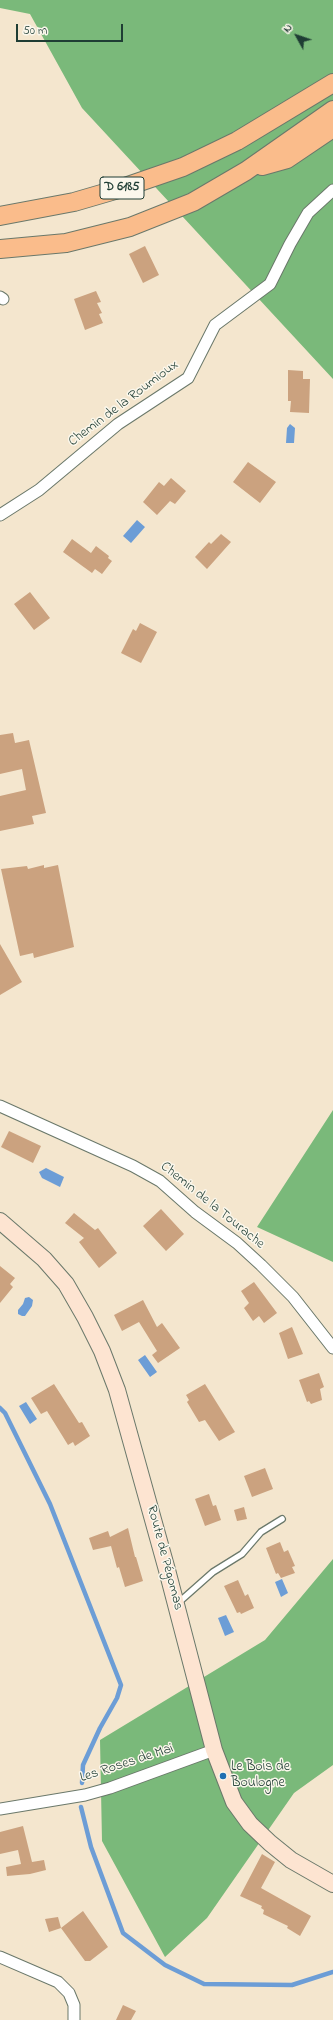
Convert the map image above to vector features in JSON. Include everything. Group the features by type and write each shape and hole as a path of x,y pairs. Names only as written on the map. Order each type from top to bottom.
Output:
{"highway":[{"name":"D 6185","path":"0,216 74,202 122,188 183,166 237,141 333,83"},
{"name":"D 6185","path":"0,249 66,243 130,227 193,202 246,171 333,110"},
{"path":"246,171 287,159 333,128"}],"main road":[{"name":"Route de Pégomas","path":"0,1221 44,1259 66,1284 102,1351 117,1390 176,1604 214,1750 234,1802 250,1824 291,1860 333,1884"}],"street":[{"name":"Chemin de la Roumioux","path":"0,515 39,490 118,424 188,378 215,325 270,284 290,244 308,213 333,190"},
{"name":"Chemin de la Tourache","path":"0,1106 133,1166 160,1181 194,1212 237,1243 260,1265 293,1297 333,1348"},
{"name":"Les Roses de Mai","path":"0,1809 85,1795 110,1788 214,1750"},
{"path":"0,1957 58,1982 69,1994 74,2005 74,2020"}],"lane":[{"path":"176,1604 213,1572 242,1554 261,1532 282,1519"}],"green space":[{"path":"0,0 333,0 333,379 82,108 30,14 0,8"},
{"path":"333,1110 333,1262 257,1227"},
{"path":"333,1559 333,1765 294,1793 207,1918 165,1957 102,1841 100,1740 265,1640"}],"water":[{"path":"290,424 295,428 294,443 286,443 287,428"},
{"path":"137,520 145,527 131,543 123,536"},
{"path":"46,1168 64,1177 60,1187 42,1178 39,1172"},
{"path":"29,1297 33,1300 32,1306 25,1316 18,1314 18,1310 23,1304 25,1298"},
{"path":"145,1355 157,1372 150,1377 138,1360"},
{"path":"26,1402 37,1419 30,1424 19,1406"},
{"path":"282,1579 288,1593 281,1597 275,1582"},
{"path":"226,1615 234,1632 225,1636 218,1618"}],"building":[{"path":"145,246 159,275 143,283 129,254"},
{"path":"96,291 101,302 97,303 102,313 99,314 103,323 85,330 74,299"},
{"path":"288,370 303,371 303,379 310,379 309,413 290,412 291,401 288,401"},
{"path":"248,462 276,482 260,503 233,482"},
{"path":"171,478 186,491 175,504 170,501 157,515 143,502 159,482 164,486"},
{"path":"221,534 231,542 207,569 195,557 209,542 211,544"},
{"path":"72,539 91,553 96,546 109,556 108,558 112,561 102,574 95,569 92,573 63,552"},
{"path":"30,592 50,618 34,630 14,604"},
{"path":"140,623 157,632 141,663 121,653 133,629 136,631"},
{"path":"13,733 15,743 29,740 46,813 32,816 34,824 0,831 0,796 26,790 22,769 0,774 0,735"},
{"path":"44,865 44,868 58,865 74,947 34,958 33,953 20,956 1,869 27,866 28,869"},
{"path":"0,944 22,982 0,995"},
{"path":"9,1131 41,1146 33,1163 1,1147"},
{"path":"161,1209 184,1234 166,1251 143,1226"},
{"path":"74,1213 95,1230 98,1228 117,1253 99,1268 79,1242 84,1238 65,1223"},
{"path":"0,1266 15,1278 10,1284 13,1287 0,1303"},
{"path":"254,1282 277,1313 264,1323 259,1316 253,1321 244,1308 249,1303 241,1291"},
{"path":"143,1300 157,1327 162,1323 180,1348 158,1363 152,1355 157,1351 139,1322 122,1331 114,1315"},
{"path":"292,1327 303,1354 288,1359 279,1333"},
{"path":"319,1373 324,1387 320,1389 322,1400 311,1404 309,1401 307,1402 299,1380"},
{"path":"54,1384 79,1423 82,1422 90,1436 75,1446 73,1442 68,1445 47,1411 41,1414 31,1398"},
{"path":"205,1384 235,1432 219,1441 205,1420 199,1422 187,1402 189,1400 186,1395"},
{"path":"265,1468 273,1489 252,1497 244,1476"},
{"path":"209,1494 213,1506 216,1505 221,1520 205,1526 195,1499"},
{"path":"244,1507 247,1519 237,1521 234,1510"},
{"path":"128,1528 143,1581 125,1587 119,1567 117,1568 111,1546 93,1550 89,1538 108,1531 110,1537"},
{"path":"280,1542 284,1552 288,1550 295,1566 292,1567 295,1573 281,1578 278,1573 276,1574 266,1548"},
{"path":"238,1580 245,1596 248,1594 254,1608 241,1614 240,1612 237,1613 224,1586"},
{"path":"23,1826 32,1862 44,1860 46,1870 30,1874 7,1876 6,1867 21,1864 18,1850 0,1854 0,1832"},
{"path":"262,1854 275,1862 261,1888 311,1916 300,1936 287,1928 288,1926 263,1914 264,1910 261,1908 262,1906 240,1896"},
{"path":"83,1911 108,1947 90,1961 85,1961 61,1928"},
{"path":"58,1917 61,1928 49,1932 45,1919"},
{"path":"123,2005 136,2011 131,2020 116,2020"}],"waterway":[{"path":"0,1408 5,1413 50,1504 121,1685 117,1698 100,1728 83,1765 82,1783"},
{"path":"81,1807 91,1847 123,1933 165,1965 204,1984 292,1985 333,1972"}],"place":[{"name":"Le Bois de Boulogne","path":"223,1776"}]}
